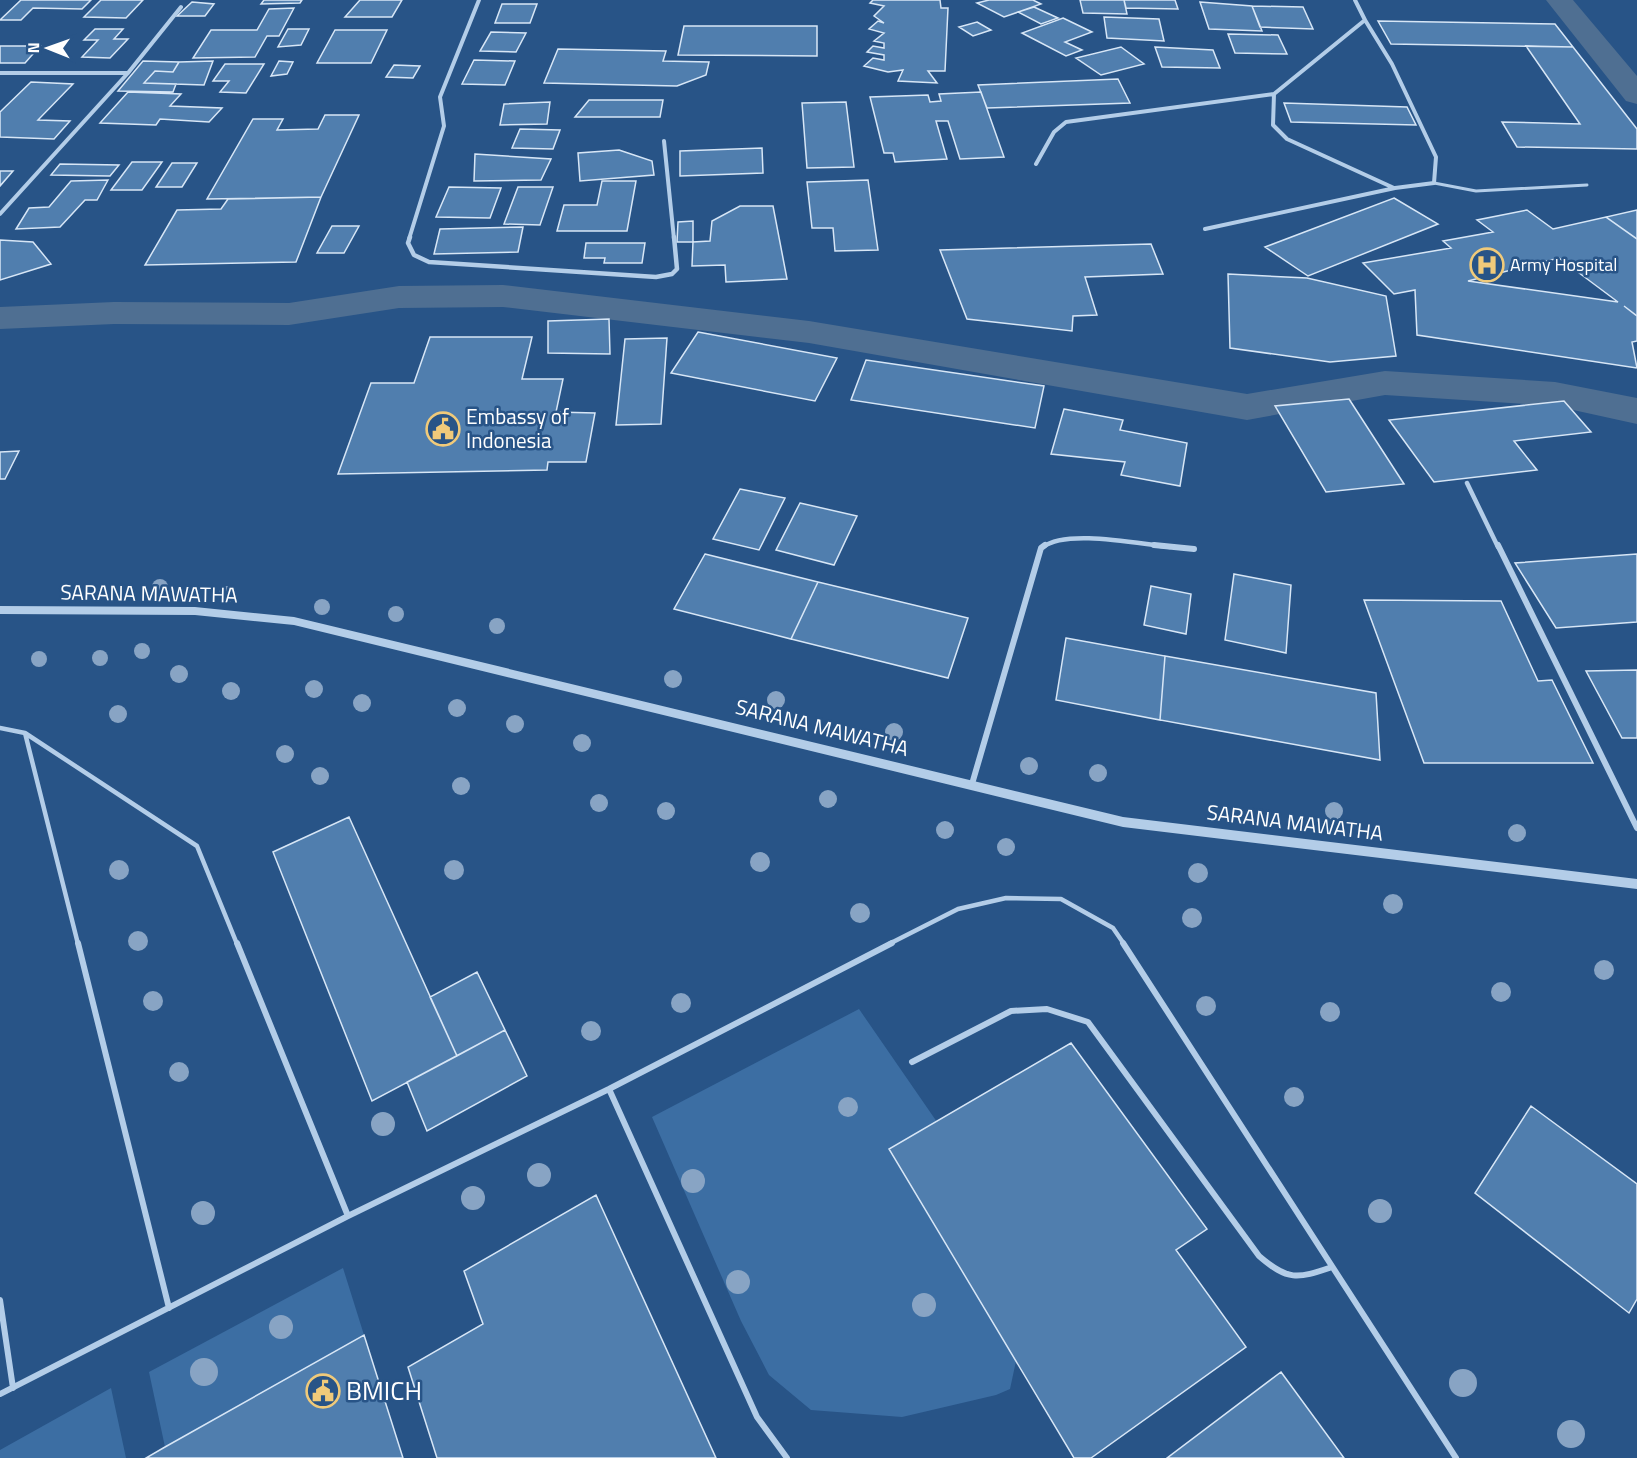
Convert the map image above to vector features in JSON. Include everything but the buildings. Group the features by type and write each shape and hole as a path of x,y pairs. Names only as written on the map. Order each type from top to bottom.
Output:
{"street":[{"path":"479,0 440,97 444,126 408,243 414,255 429,262 656,277 672,274 677,269 664,141"},
{"path":"1205,229 1395,188 1434,183 1436,157 1392,64 1355,0"},
{"path":"0,214 128,73 181,7"},
{"path":"1036,164 1054,132 1066,122 1275,94 1365,20"},
{"path":"0,73 128,73"},
{"path":"1275,94 1273,125 1287,139 1395,188"},
{"path":"1467,483 1637,828"},
{"path":"972,784 1041,548 1052,540 1071,537 1194,549"},
{"name":"SARANA MAWATHA","path":"0,610 195,611 294,621 1123,822 1637,884"}],"lane":[{"path":"1434,183 1476,191 1587,185"},
{"path":"0,728 25,733 197,846 348,1216"},
{"path":"25,733 169,1308"},
{"path":"0,1394 348,1216 609,1089 958,909 1006,898 1061,899 1113,928 1456,1458"},
{"path":"912,1062 1011,1011 1047,1009 1088,1022 1259,1256 1277,1272 1300,1279 1332,1267"},
{"path":"609,1089 757,1417 787,1458"},
{"path":"0,1300 13,1388"}],"shaded area":[{"path":"859,1009 937,1122 889,1150 1016,1361 1010,1389 996,1395 902,1417 811,1410 769,1375 741,1321 652,1117"},
{"path":"343,1268 364,1335 165,1447 149,1372"},
{"path":"111,1388 126,1458 0,1458 0,1450"}],"waterway":[{"path":"1559,0 1637,95"},
{"path":"0,318 114,313 289,314 399,297 503,296 809,332 1247,407 1385,383 1555,394 1637,411"}],"place":[{"name":"Army Hospital","path":"1487,265"},
{"name":"Embassy of Indonesia","path":"443,429"},
{"name":"BMICH","path":"323,1391"}]}
